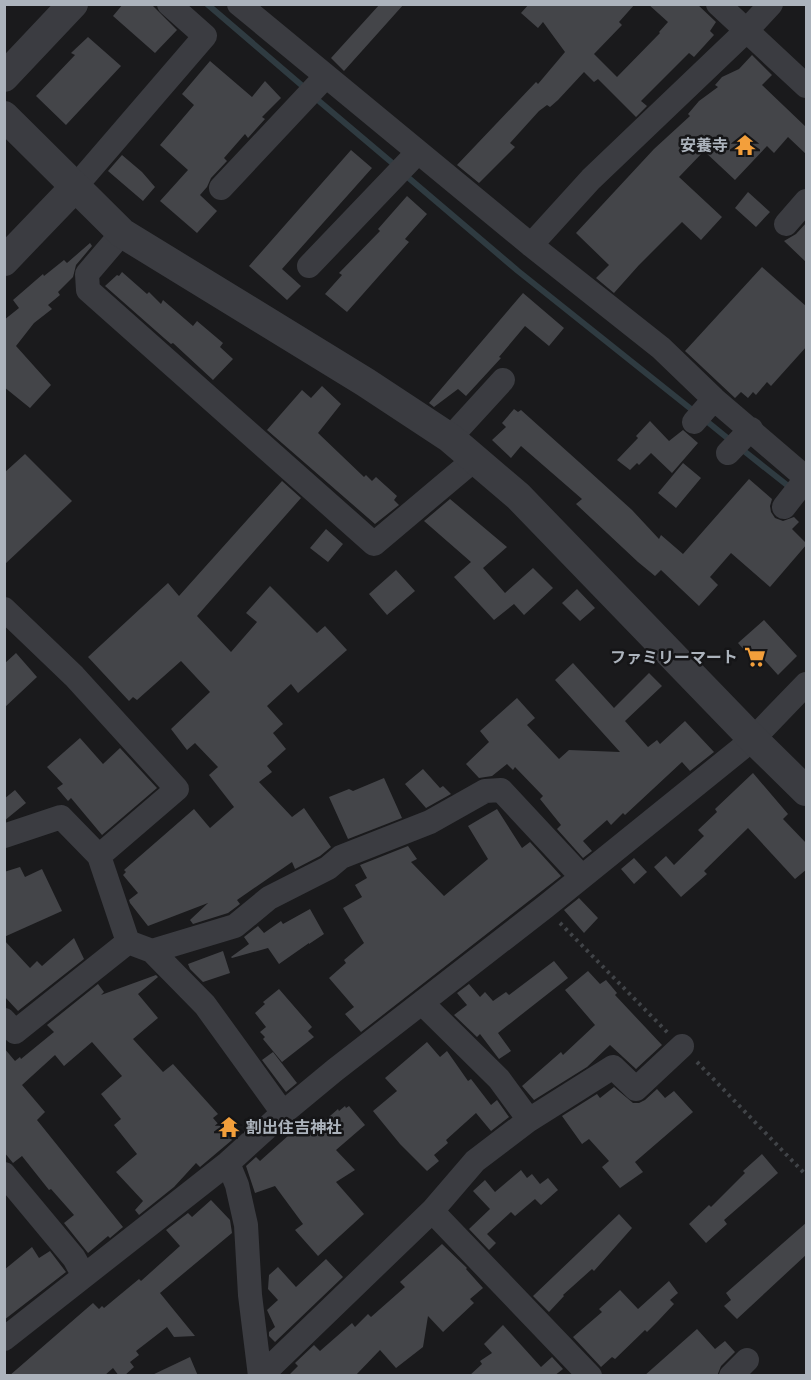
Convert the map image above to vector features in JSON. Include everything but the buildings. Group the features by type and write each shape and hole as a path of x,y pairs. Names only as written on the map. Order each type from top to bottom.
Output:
{"street":[{"path":"4,77 73,4"},
{"path":"4,261 75,187 205,36 169,4"},
{"path":"239,4 316,87 408,163 531,245 661,348 706,408 741,440 805,481 784,507"},
{"path":"718,4 807,86"},
{"path":"531,245 591,179 747,31 771,4"},
{"path":"221,188 316,87"},
{"path":"4,116 122,233 365,382 450,438 476,459 518,496 753,739 807,791"},
{"path":"309,266 408,163"},
{"path":"786,224 807,201"},
{"path":"122,233 87,274 88,290 374,544 476,459"},
{"path":"450,438 503,380"},
{"path":"4,609 74,676 177,789 99,856"},
{"path":"4,1339 228,1163 283,1113 753,739 807,684"},
{"path":"152,951 235,926 269,898 328,868 341,857 430,822 485,791 501,790 582,877"},
{"path":"4,836 61,817 99,856 128,942"},
{"path":"128,942 152,951 206,1005 283,1113"},
{"path":"4,1020 15,1032 128,942"},
{"path":"422,1003 500,1079 529,1120"},
{"path":"261,1376 432,1211 475,1161 529,1120 613,1067 636,1089 682,1046"},
{"path":"228,1163 237,1185 246,1225 250,1295 261,1376"},
{"path":"4,1174 74,1258 84,1276"},
{"path":"432,1211 590,1376"}],"waterway":[{"path":"207,4 306,89"},
{"path":"313,96 397,167"},
{"path":"404,174 518,271 696,413"},
{"path":"704,419 731,441"},
{"path":"739,447 792,489"}],"place":[{"name":"安養寺","path":"745,145"},
{"name":"ファミリーマート","path":"755,657"},
{"name":"割出住吉神社","path":"229,1127"}]}
